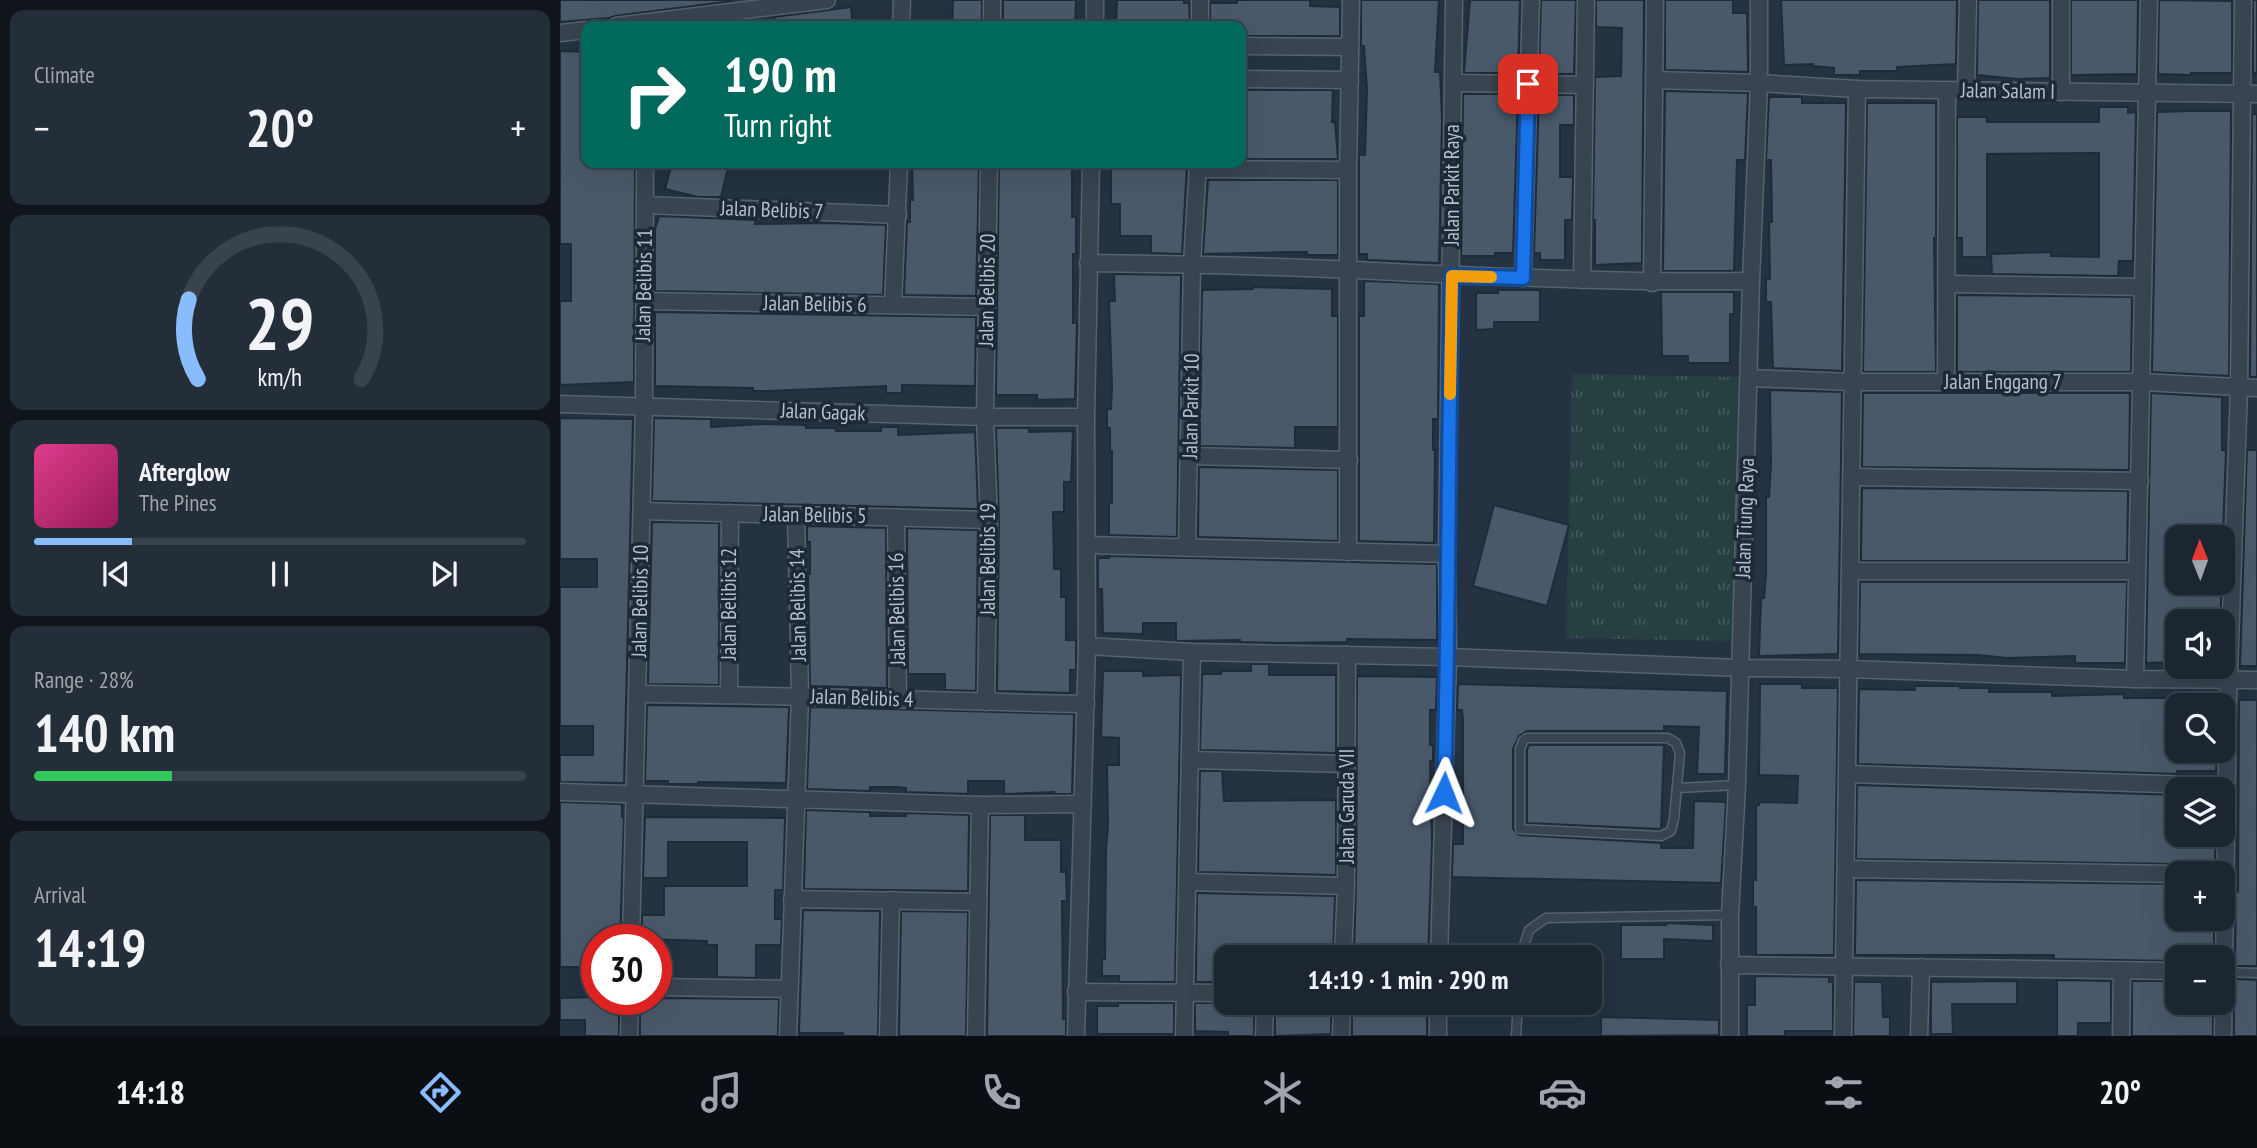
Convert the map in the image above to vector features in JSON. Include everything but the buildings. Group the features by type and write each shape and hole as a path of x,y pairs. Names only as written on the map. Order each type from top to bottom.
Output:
{"street":[{"path":"668,21 827,0"},
{"path":"901,21 902,0"},
{"path":"992,0 992,21"},
{"path":"1095,0 1095,21"},
{"path":"1200,0 1200,21"},
{"path":"1348,552 1351,0"},
{"name":"Jalan Parkit Raya","path":"1439,945 1448,657 1454,0"},
{"path":"1523,278 1531,0"},
{"path":"1582,280 1586,0"},
{"path":"1652,283 1655,0"},
{"name":"Jalan Tiung Raya","path":"1730,1036 1730,915 1741,668 1759,83 1759,0"},
{"path":"1966,90 1968,0"},
{"path":"2061,0 2061,92"},
{"path":"2134,679 2149,0"},
{"path":"2226,777 2249,94 2243,0"},
{"path":"560,33 581,31"},
{"path":"1246,46 1350,47"},
{"path":"1246,79 1350,80"},
{"name":"Jalan Salam I","path":"1655,80 1857,89 2249,94"},
{"path":"1453,83 1585,85"},
{"path":"1843,1036 1857,89"},
{"path":"1946,382 1947,90"},
{"path":"1246,167 1348,170"},
{"name":"Jalan Belibis 11","path":"644,407 645,168"},
{"path":"893,305 899,168"},
{"name":"Jalan Belibis 20","path":"985,417 989,168"},
{"path":"1076,1036 1087,646 1086,417 1091,168"},
{"name":"Jalan Parkit 10","path":"1187,548 1192,264 1198,168"},
{"name":"Jalan Belibis 7","path":"646,205 898,215"},
{"path":"1088,263 1192,264 1652,283 1751,281"},
{"path":"1947,284 2143,287"},
{"name":"Jalan Belibis 6","path":"644,301 986,307"},
{"name":"Jalan Enggang 7","path":"1749,378 1853,382 2142,382 2257,388"},
{"name":"Jalan Gagak","path":"560,404 985,417 1086,417"},
{"name":"Jalan Belibis 10","path":"632,924 644,407"},
{"name":"Jalan Belibis 19","path":"985,417 989,520 986,702"},
{"path":"1190,456 1349,460"},
{"path":"1852,477 2140,481"},
{"name":"Jalan Belibis 5","path":"642,511 989,520"},
{"name":"Jalan Belibis 12","path":"729,695 730,513"},
{"name":"Jalan Belibis 14","path":"788,1036 800,695 796,515"},
{"name":"Jalan Belibis 16","path":"896,517 898,700"},
{"path":"1087,545 1447,554"},
{"path":"1851,571 2137,570"},
{"path":"1087,646 1192,652 1448,657 1741,668 2257,680"},
{"path":"1184,1036 1192,652"},
{"name":"Jalan Garuda VII","path":"1344,945 1347,655"},
{"name":"Jalan Belibis 4","path":"638,694 800,695 1086,704"},
{"path":"1190,760 1347,764"},
{"path":"1847,774 2165,784"},
{"path":"560,792 980,805 1083,804"},
{"path":"975,1036 980,805"},
{"path":"1846,869 2165,874"},
{"path":"1188,882 1346,886"},
{"path":"792,899 977,902"},
{"path":"888,1036 891,900"},
{"path":"1729,965 2165,971"},
{"path":"1919,1036 1921,967"},
{"path":"2121,1036 2122,971"},
{"path":"672,986 789,989"},
{"path":"1076,992 1214,993"},
{"path":"629,1015 629,1036"},
{"path":"1264,1036 1265,1015"},
{"path":"1341,1036 1342,1015"},
{"path":"1438,1015 1438,1036"},
{"path":"2224,1015 2224,1036"}],"lane":[{"path":"1527,738 1668,738 1676,743 1680,753 1677,788 1671,831 1661,836 1523,831 1519,827 1520,749 1522,741 1527,738"},
{"path":"1677,788 1725,788 1737,785"},
{"path":"1524,945 1528,930 1546,918 1730,915"},
{"path":"2235,972 2257,973"},
{"path":"1516,1036 1517,1015"}],"green space":[{"path":"1572,374 1739,377 1733,641 1566,638"}],"slow traffic":[{"path":"1450,394 1452,276 1491,277"}],"route":[{"path":"1444,793 1452,276 1523,278 1528,84"}]}
